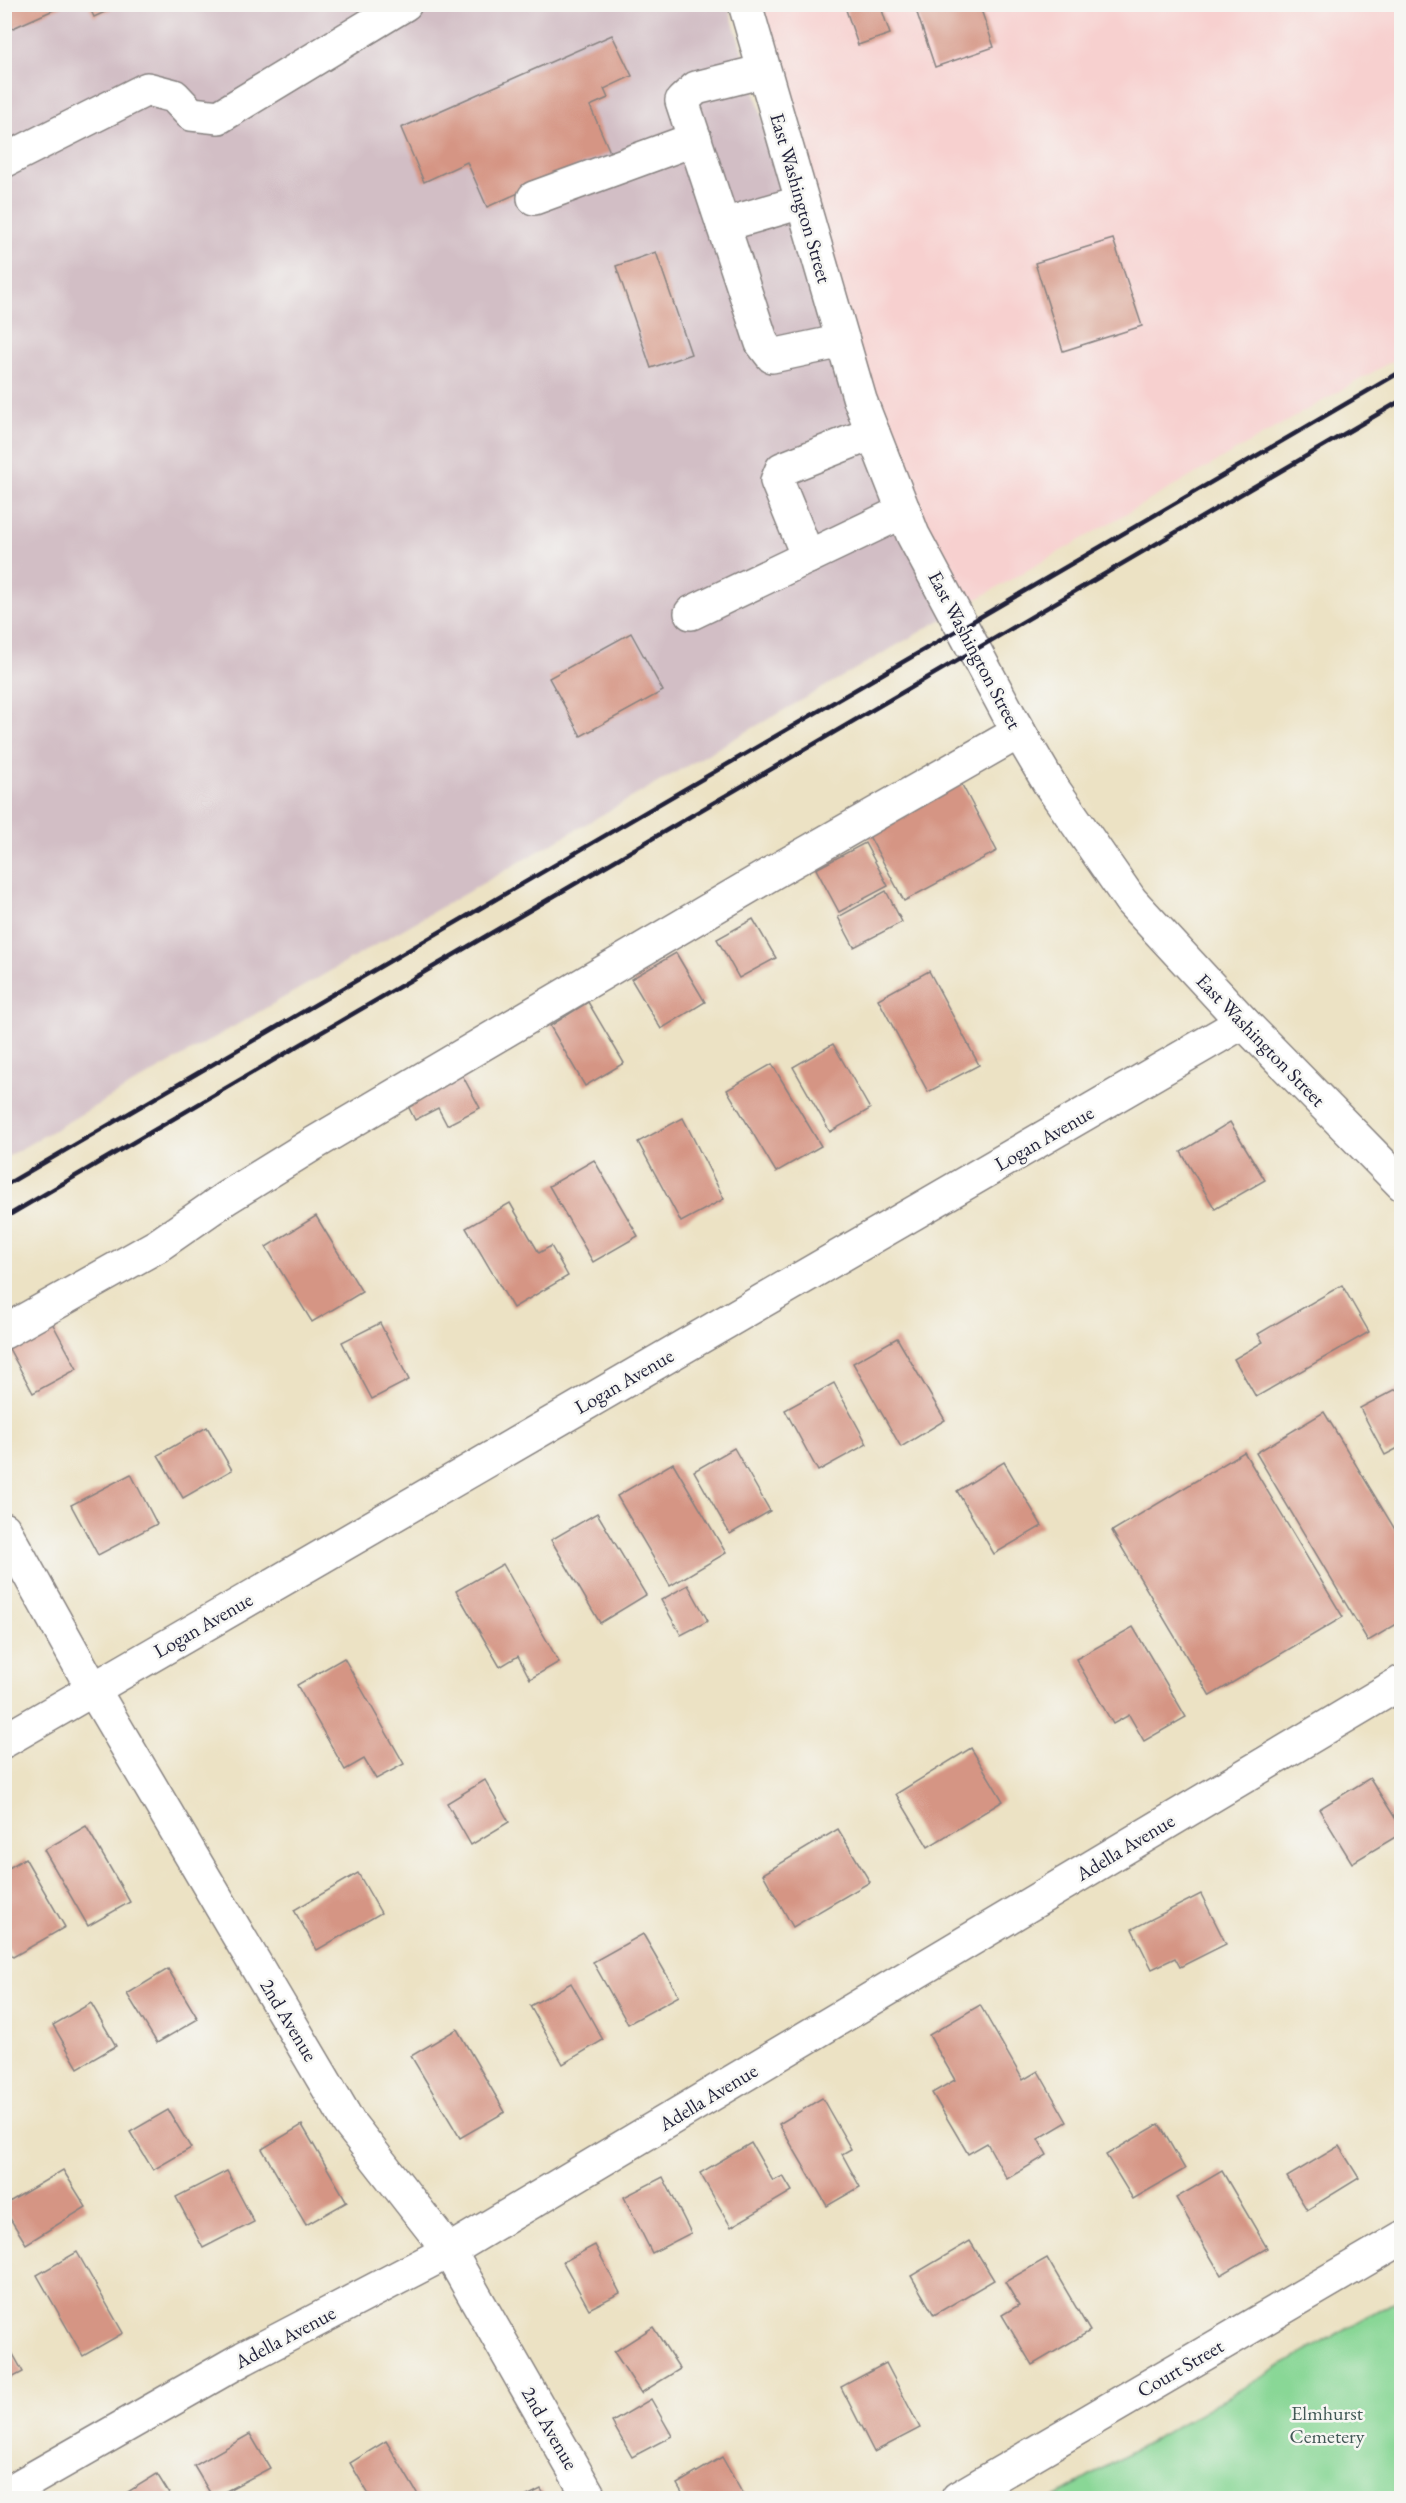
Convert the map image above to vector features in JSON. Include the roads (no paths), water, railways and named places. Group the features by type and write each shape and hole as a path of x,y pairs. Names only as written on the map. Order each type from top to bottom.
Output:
{"street":[{"path":"4,161 147,89 174,96 191,114 219,117 405,4"},
{"name":"East Washington Street","path":"745,4 860,400 913,535 974,652 1049,783 1131,901 1243,1022 1401,1184"},
{"path":"764,71 696,88 682,101 762,344 772,356 843,340"},
{"path":"534,198 695,139"},
{"path":"723,225 802,202"},
{"path":"808,557 777,481 782,469 873,434"},
{"path":"691,613 904,512"},
{"path":"4,1332 157,1246 226,1198 313,1144 772,873 1019,732"},
{"name":"Logan Avenue","path":"4,1742 1243,1022"},
{"name":"2nd Avenue","path":"4,1529 93,1689 349,2123 449,2251 590,2499"},
{"name":"Adella Avenue","path":"4,2495 44,2487 244,2358 449,2251 1401,1682"},
{"name":"Court Street","path":"958,2499 1401,2238"}],"railway":[{"path":"4,1186 1402,371"},
{"path":"4,1218 1402,400"}],"park label":[{"name":"Elmhurst Cemetery","path":"1327,2424"}]}
